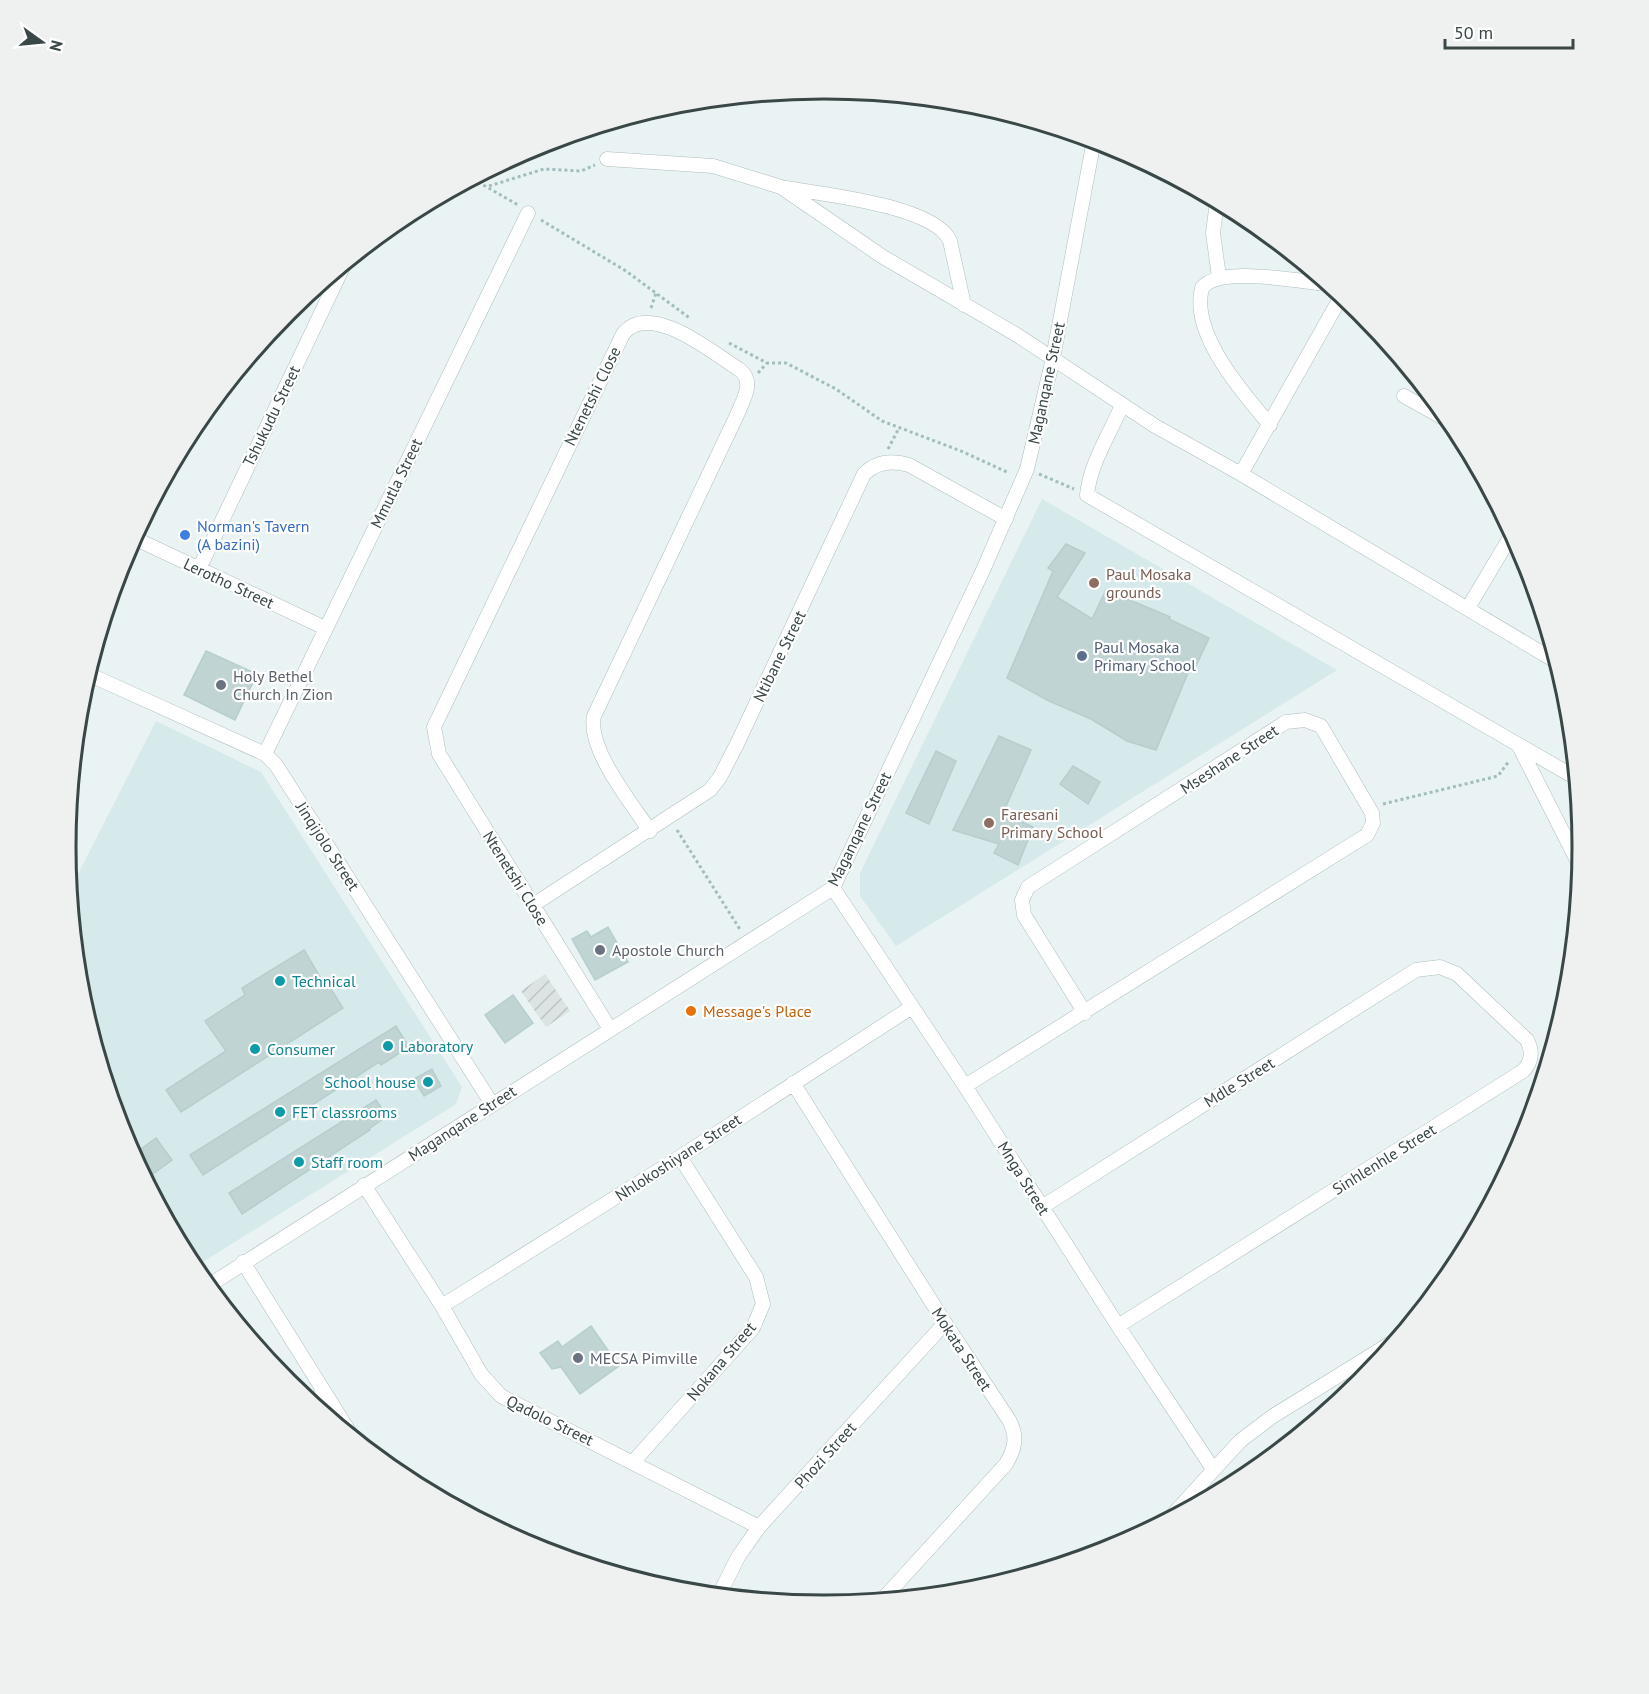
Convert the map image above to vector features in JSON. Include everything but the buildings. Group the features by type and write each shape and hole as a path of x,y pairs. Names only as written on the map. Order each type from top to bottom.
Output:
{"street":[{"name":"Maganqane Street","path":"216,1281 833,888 1025,474 1053,358 1092,149"},
{"path":"608,159 713,166 781,187 872,203 935,223 947,233 950,241 964,305"},
{"path":"781,187 883,257 1053,358 1122,405 1548,656"},
{"path":"1216,210 1213,233 1219,277"},
{"name":"Mmutla Street","path":"265,754 528,213"},
{"path":"1270,425 1233,380 1207,332 1200,306 1201,293 1207,283 1219,277 1232,275 1315,283"},
{"name":"Tshukudu Street","path":"199,569 337,280"},
{"path":"1241,474 1337,303"},
{"name":"Ntenetshi Close","path":"610,1029 439,754 434,727 623,334 632,325 647,321 664,324 740,370 746,374 748,383 738,415 594,716 593,730 601,752 650,831"},
{"path":"1404,396 1432,412"},
{"path":"1122,405 1109,439 1089,475 1087,495 1520,748 1569,774"},
{"name":"Ntibane Street","path":"534,905 710,790 720,777 864,474 871,468 893,462 909,465 1006,519"},
{"name":"Lerotho Street","path":"142,542 325,628"},
{"path":"1468,608 1507,542"},
{"name":"Jinqijolo Street","path":"96,678 265,754 296,796 492,1104"},
{"name":"Mseshane Street","path":"1084,1013 1024,915 1022,900 1026,889 1034,881 1286,722 1294,720 1312,721 1324,729 1369,808"},
{"path":"1520,748 1572,850"},
{"path":"965,1086 1360,841 1372,826 1372,813 1369,808"},
{"name":"Mnga Street","path":"833,888 965,1086 1118,1326 1213,1469"},
{"name":"Mdle Street","path":"1042,1207 1416,970 1440,967"},
{"name":"Sinhlenhle Street","path":"1118,1326 1526,1068 1532,1054 1527,1040 1464,979 1440,967"},
{"name":"Nhlokoshiyane Street","path":"442,1306 680,1157 912,1007"},
{"name":"Mokata Street","path":"793,1083 1009,1420 1015,1444 1000,1470 890,1592"},
{"name":"Nokana Street","path":"634,1461 753,1328 763,1304 756,1277 680,1157"},
{"name":"Qadolo Street","path":"364,1185 442,1306 481,1374 501,1396 634,1461 759,1527"},
{"path":"243,1262 339,1415"},
{"name":"Phozi Street","path":"722,1588 738,1557 759,1527 945,1323"},
{"path":"1183,1503 1240,1441 1273,1416 1374,1353"},
{"path":"320,1398 323,1391"}],"path":[{"path":"489,186 544,169 581,171 608,159"},
{"path":"481,183 626,271 695,322"},
{"path":"724,339 767,363 786,363 836,389 882,421 1087,495"},
{"path":"1369,808 1498,776 1520,748"},
{"path":"670,818 748,942"}],"shaded area":[{"path":"1042,499 1337,670 896,946 860,896 860,873"},
{"path":"156,721 261,772 462,1087 456,1104 202,1262 154,1178 133,1133 116,1087 91,993 83,945 77,876"},
{"path":"545,974 570,1011 546,1027 521,991"}],"place":[{"name":"Norman's Tavern (A bazini)","path":"185,535"},
{"name":"Paul Mosaka grounds","path":"1094,583"},
{"name":"Paul Mosaka Primary School","path":"1082,656"},
{"name":"Holy Bethel Church In Zion","path":"221,685"},
{"name":"Faresani Primary School","path":"989,823"},
{"name":"Apostole Church","path":"600,950"},
{"name":"Technical","path":"280,981"},
{"name":"Message's Place","path":"691,1011"},
{"name":"Laboratory","path":"388,1046"},
{"name":"Consumer","path":"255,1049"},
{"name":"School house","path":"428,1082"},
{"name":"FET classrooms","path":"280,1112"},
{"name":"Staff room","path":"299,1162"},
{"name":"MECSA Pimville","path":"578,1358"}]}
